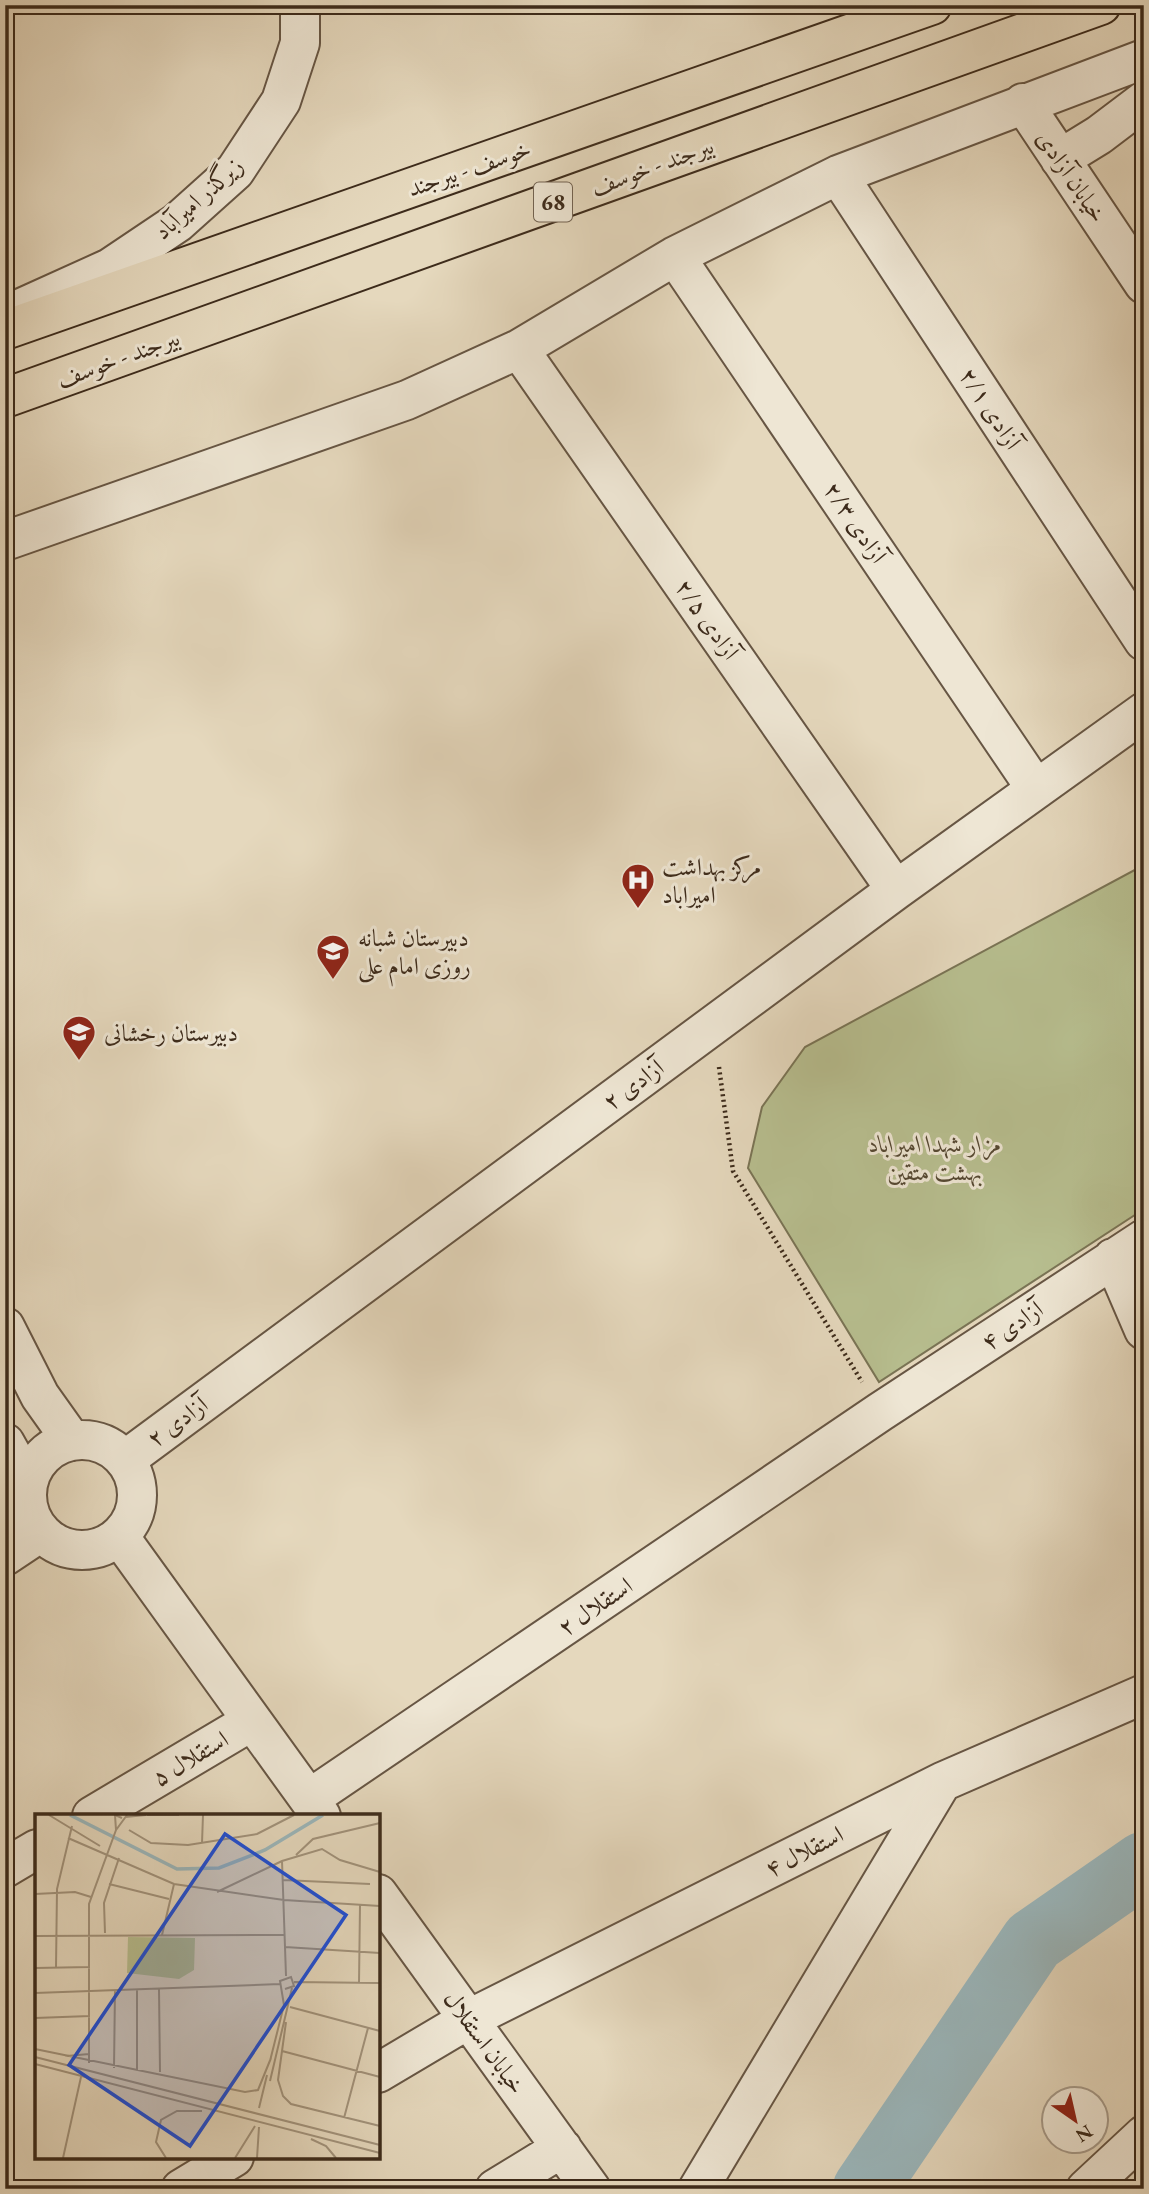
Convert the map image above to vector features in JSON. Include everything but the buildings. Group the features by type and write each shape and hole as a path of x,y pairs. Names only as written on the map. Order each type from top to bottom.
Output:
{"highway":[{"name":"خوسف - بیرجند","path":"5,330 932,5"},
{"name":"بیرجند - خوسف","path":"5,398 1101,5"}],"street":[{"name":"زیرگذر امیرآباد","path":"5,315 110,268 177,223 235,170 281,102 300,43 300,5"},
{"path":"5,541 407,400 519,349 675,256 838,175 1144,59"},
{"path":"1060,159 1099,135 1144,101"},
{"name":"خیابان آزادی","path":"1023,103 1144,284"},
{"name":"آزادی ۲/۱","path":"838,175 1144,641"},
{"name":"آزادی ۲/۳","path":"675,256 1037,789"},
{"name":"آزادی ۲/۵","path":"519,349 896,890"},
{"name":"آزادی ۲","path":"125,1460 896,890 1144,712"},
{"path":"1128,1249 1144,1330"},
{"name":"آزادی ۴","path":"880,1412 1128,1249"},
{"path":"5,1327 40,1396 72,1441"},
{"name":"استقلال ۲","path":"315,1807 880,1412"},
{"path":"5,1444 28,1484 32,1517 41,1532 71,1549 104,1546 130,1524 136,1508 134,1475 125,1460 110,1448 92,1441 72,1441 53,1449 37,1464 28,1484"},
{"path":"5,1556 41,1532"},
{"path":"119,1536 315,1807"},
{"name":"استقلال ۴","path":"380,2072 468,2019 942,1782 1144,1694"},
{"name":"استقلال ۵","path":"95,1814 252,1721"},
{"path":"698,2189 942,1782"},
{"path":"5,1868 35,1850"},
{"name":"خیابان استقلال","path":"380,1897 592,2189"},
{"path":"1086,2189 1144,2135"},
{"path":"495,2189 562,2148"},
{"path":"181,2189 231,2159"}],"path":[{"path":"713,1025 733,1171 880,1412"}],"green space":[{"name":"مزار شهدا امیراباد بهشت متقین","path":"1144,865 1144,1209 879,1382 748,1168 762,1107 805,1047"}],"waterway":[{"path":"865,2189 1033,1941 1144,1864"}],"place":[{"name":"مرکز بهداشت امیراباد","path":"638,910"},
{"name":"دبیرستان شبانه روزی امام علی","path":"333,981"},
{"name":"دبیرستان رخشانی","path":"79,1062"}]}
